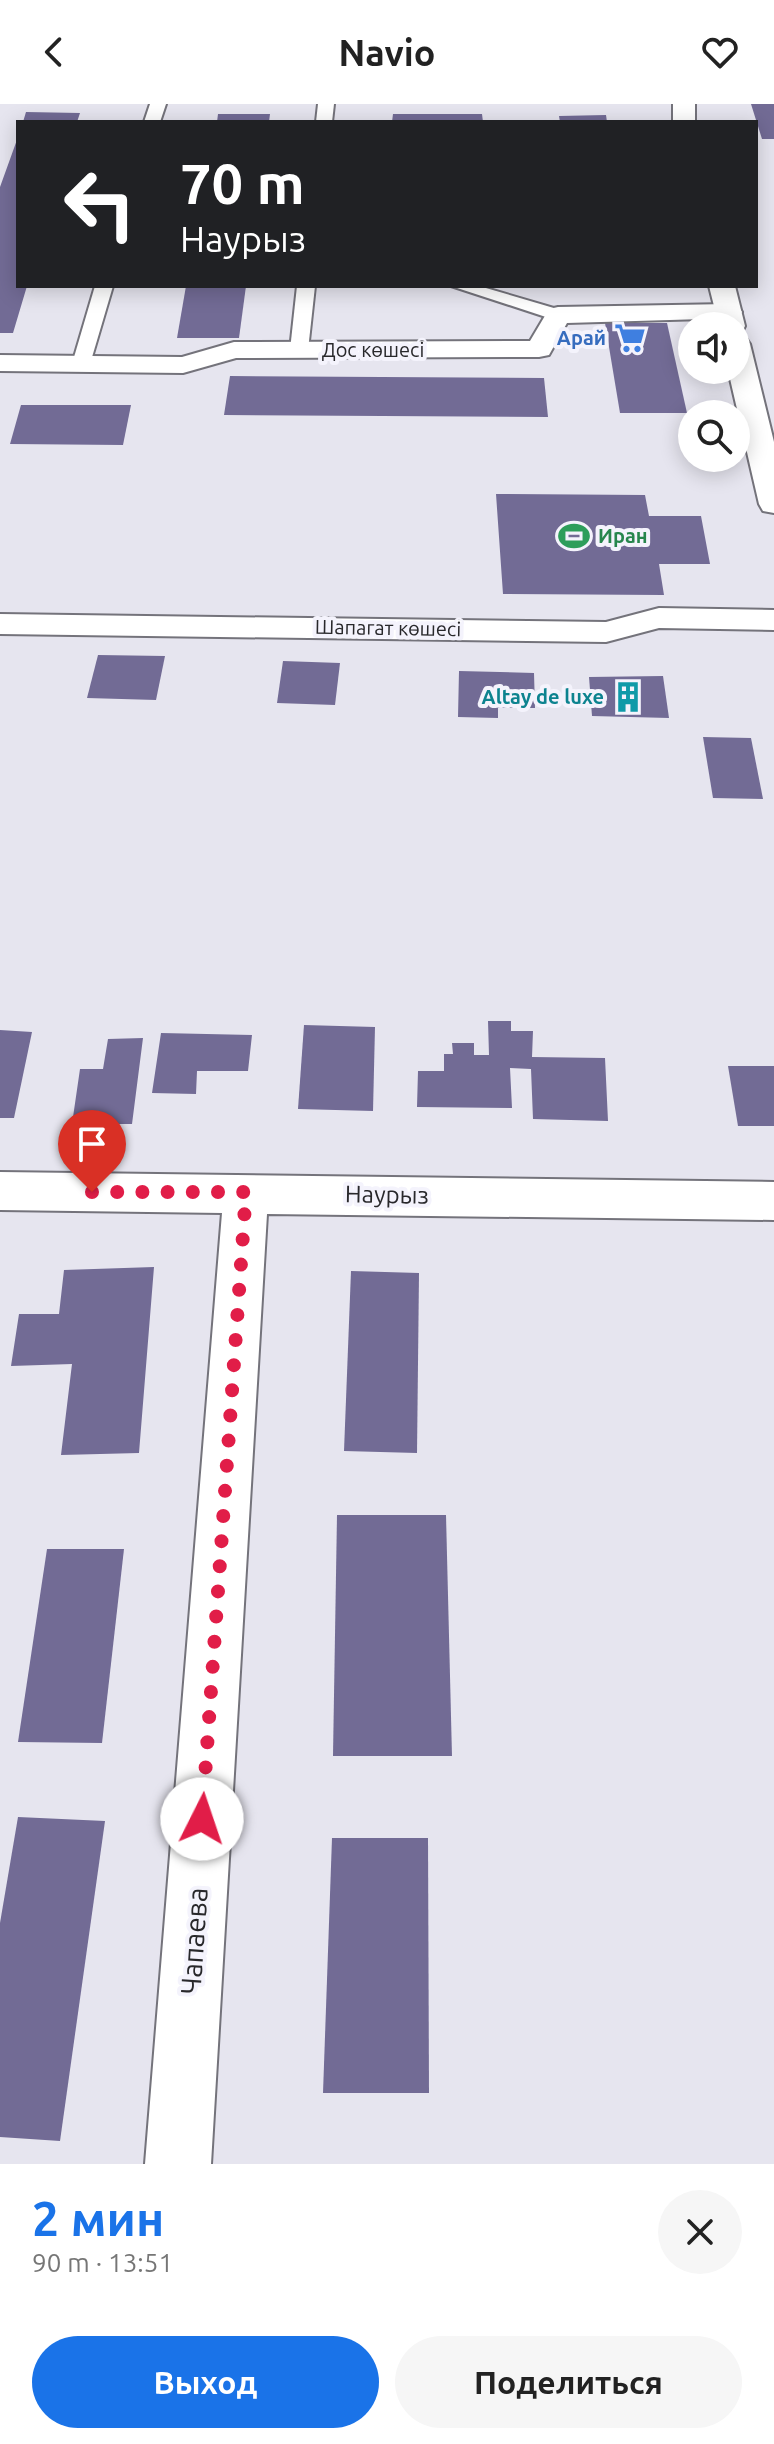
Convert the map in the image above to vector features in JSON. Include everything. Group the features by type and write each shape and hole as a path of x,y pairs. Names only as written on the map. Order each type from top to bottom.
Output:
{"street":[{"path":"558,315 728,308"},
{"name":"Дос көшесі","path":"0,363 183,365 234,350 539,349 558,315"},
{"path":"746,384 774,504"},
{"name":"Шапагат көшесі","path":"0,624 606,632 659,618 774,620"},
{"name":"Наурыз","path":"0,1191 774,1201"},
{"name":"Чапаева","path":"178,2164 246,1192"}],"lane":[{"path":"81,364 103,288"},
{"path":"299,350 306,288"},
{"path":"467,288 558,315"}],"building":[{"path":"751,104 774,104 774,139 762,139"},
{"path":"26,112 80,113 78,120 24,120"},
{"path":"218,114 270,114 269,120 217,120"},
{"path":"393,114 482,114 483,120 392,120"},
{"path":"606,115 607,120 560,120 559,116"},
{"path":"16,143 16,288 26,288 13,333 0,333 0,187"},
{"path":"186,288 246,288 239,338 177,338"},
{"path":"605,323 667,323 678,384 684,400 678,400 678,413 620,413"},
{"path":"230,376 544,378 548,417 224,415"},
{"path":"21,405 131,405 123,445 10,444"},
{"path":"496,494 645,495 649,516 701,516 710,564 659,564 664,595 503,594"},
{"path":"98,655 165,656 156,700 87,698"},
{"path":"283,661 340,663 335,705 277,703"},
{"path":"459,671 534,673 535,708 498,708 498,718 458,717"},
{"name":"Altay de luxe","path":"663,676 669,718 592,716 589,677"},
{"path":"703,737 751,738 763,799 713,798"},
{"path":"488,1021 511,1021 511,1031 533,1031 532,1057 605,1058 608,1121 533,1119 531,1069 510,1068 512,1108 417,1107 418,1071 444,1071 444,1054 453,1054 452,1043 474,1043 474,1055 489,1055"},
{"path":"304,1025 375,1027 373,1111 298,1109"},
{"path":"0,1030 32,1032 14,1118 0,1118"},
{"path":"161,1033 252,1035 248,1071 197,1071 196,1094 152,1093"},
{"path":"143,1038 132,1124 72,1124 80,1069 103,1069 108,1039"},
{"path":"728,1066 774,1066 774,1126 738,1126"},
{"path":"154,1267 139,1453 61,1455 72,1364 11,1366 19,1314 59,1314 64,1270"},
{"path":"351,1271 419,1273 417,1453 344,1451"},
{"path":"337,1515 446,1515 452,1756 333,1756"},
{"path":"47,1549 124,1549 102,1743 18,1742"},
{"path":"18,1817 105,1821 60,2141 0,2137 0,1923"},
{"path":"332,1838 428,1838 429,2093 323,2093"}],"place":[{"name":"Арай","path":"630,338"},
{"name":"Иран","path":"574,536"},
{"name":"Altay de luxe","path":"628,697"}],"route":[{"path":"92,1192 246,1192 202,1819"}]}
